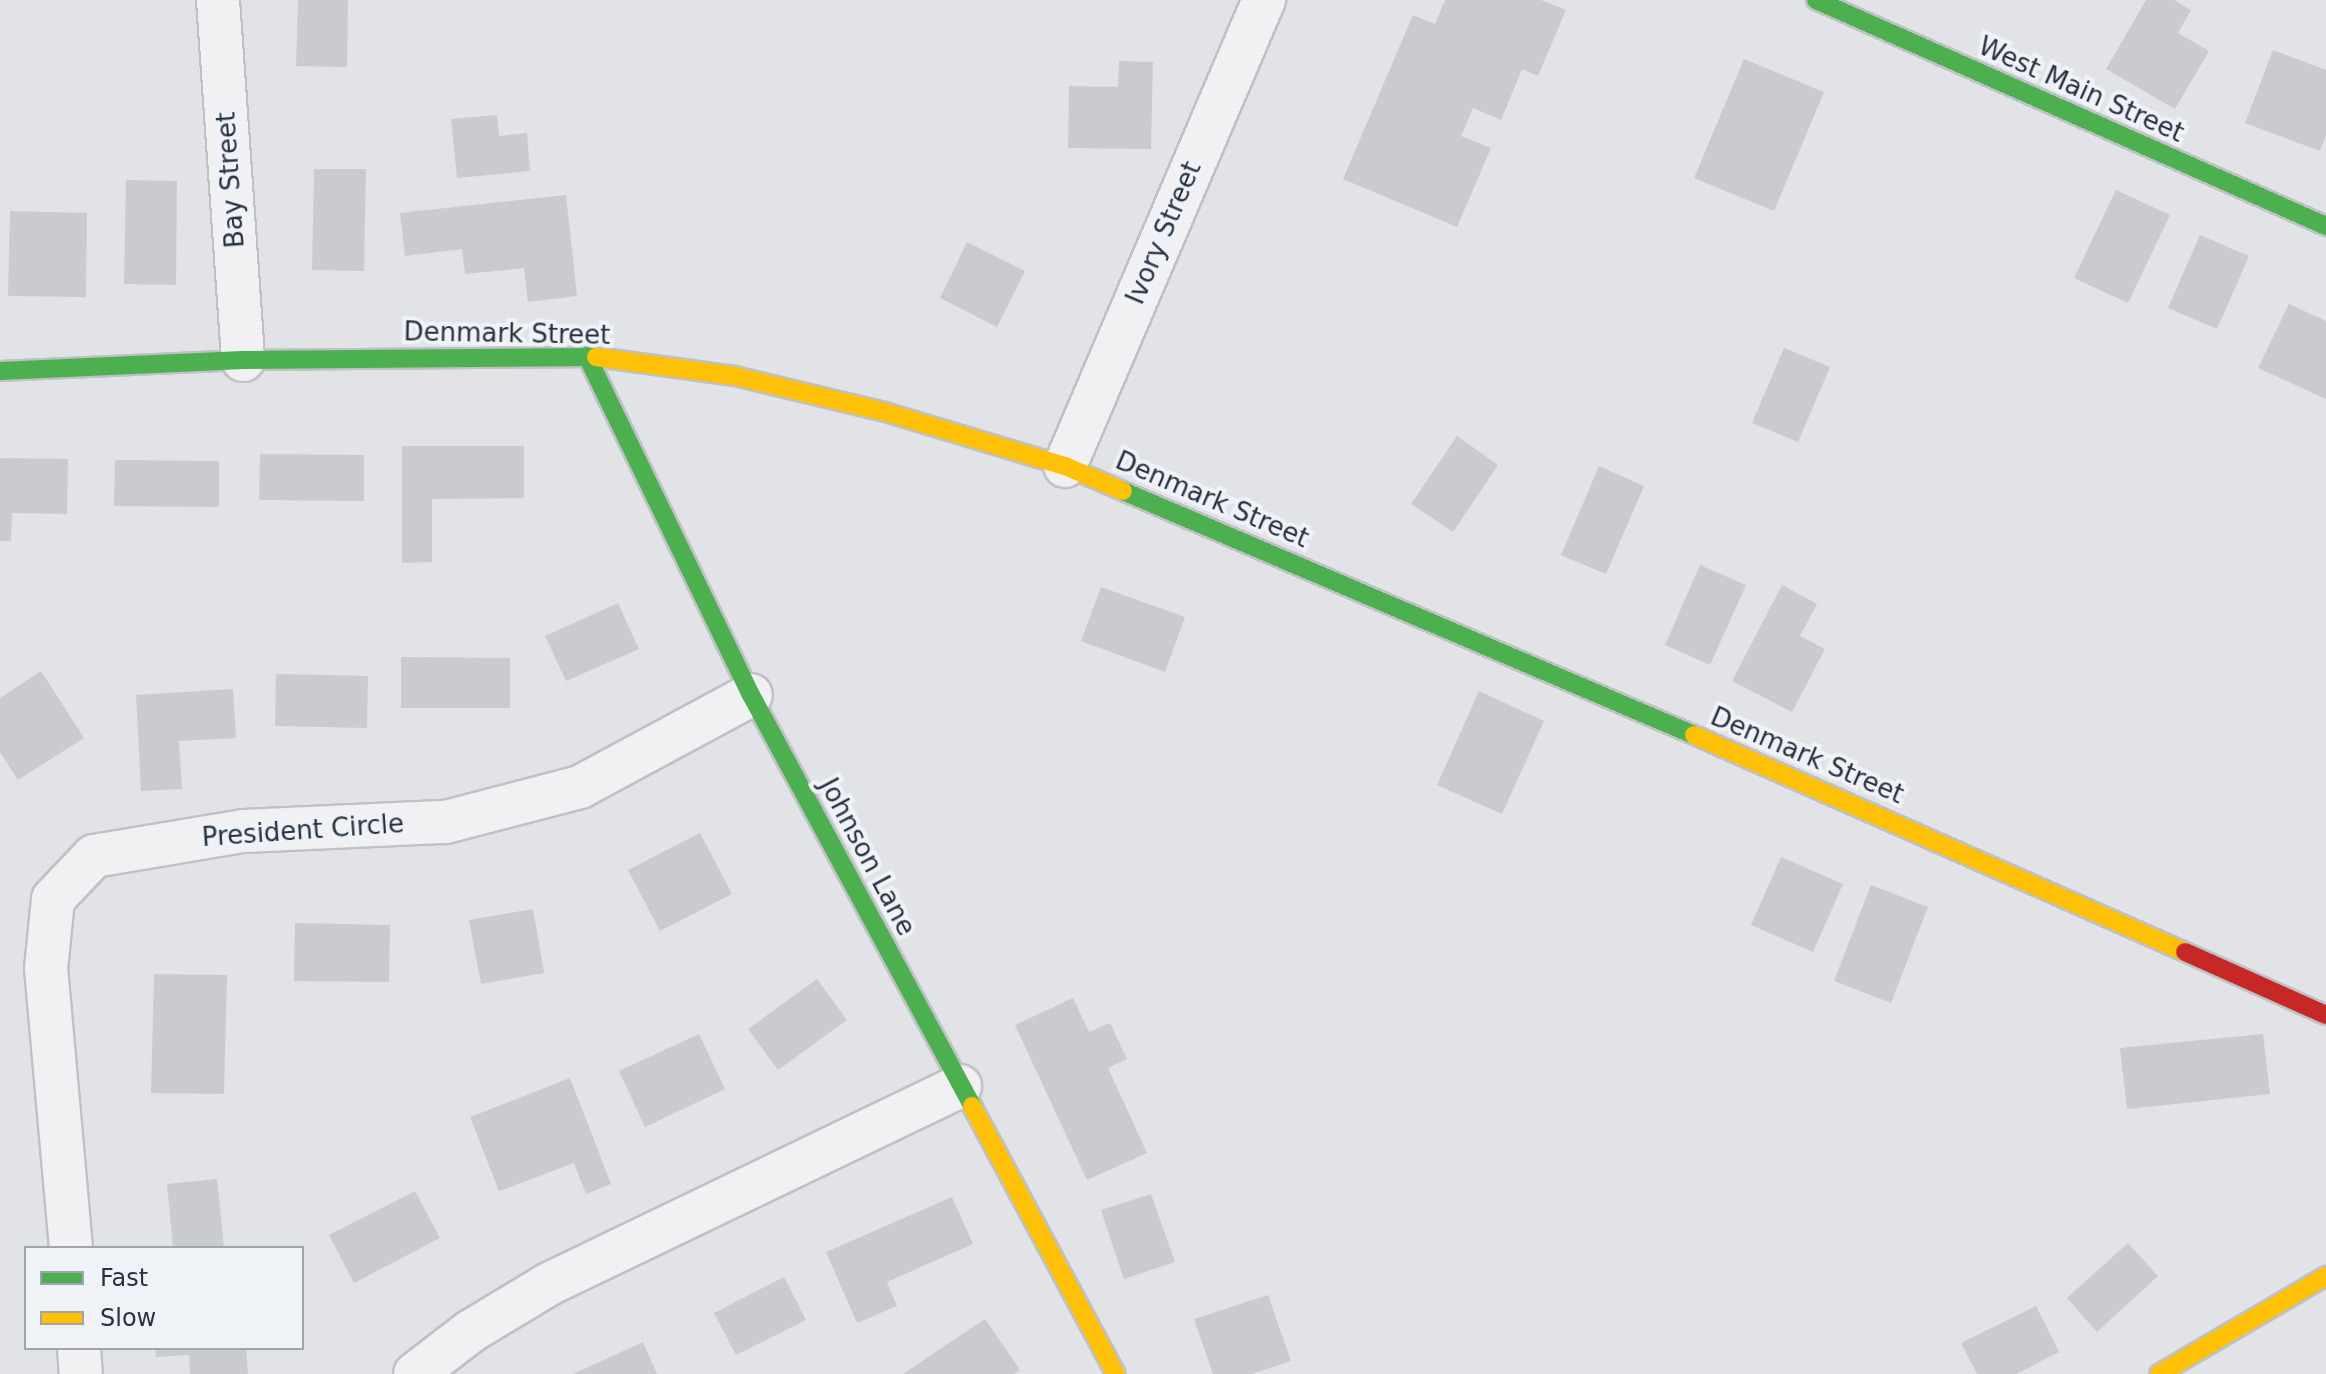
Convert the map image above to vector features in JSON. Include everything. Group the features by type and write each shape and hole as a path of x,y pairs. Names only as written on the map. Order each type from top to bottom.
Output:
{"street":[{"name":"Bay Street","path":"218,0 243,360"},
{"name":"Ivory Street","path":"1065,466 1264,0"},
{"name":"West Main Street","path":"1816,0 2326,226"},
{"name":"Denmark Street","path":"0,371 243,360 587,356 735,376 885,412 1065,466 1839,797 2326,1015"},
{"name":"Johnson Lane","path":"587,356 751,695 1114,1373"},
{"name":"President Circle","path":"71,1246 46,969 53,899 94,856 244,831 446,822 580,787 751,695"},
{"path":"415,1374 471,1331 551,1283 960,1086"},
{"path":"2159,1374 2326,1276"},
{"path":"79,1350 81,1374"}],"building":[{"path":"298,0 348,0 347,67 296,66"},
{"path":"1445,0 1541,0 1566,10 1538,76 1522,69 1501,120 1473,108 1461,136 1491,148 1457,227 1343,179 1413,15 1435,24"},
{"path":"2146,0 2174,0 2191,10 2178,33 2209,51 2175,109 2106,69"},
{"path":"2273,50 2326,70 2326,135 2320,151 2245,123"},
{"path":"1744,59 1824,92 1774,211 1694,178"},
{"path":"1119,61 1153,62 1151,149 1068,148 1069,86 1118,87"},
{"path":"497,115 499,136 527,133 530,171 457,178 451,119"},
{"path":"314,169 366,169 364,271 312,270"},
{"path":"126,180 177,181 176,285 124,284"},
{"path":"2116,190 2170,215 2128,303 2074,278"},
{"path":"566,195 577,296 528,302 524,268 465,274 462,249 405,256 400,213"},
{"path":"10,211 87,213 86,297 8,296"},
{"path":"2200,235 2249,256 2217,329 2168,308"},
{"path":"967,242 1025,271 997,327 940,298"},
{"path":"2289,304 2326,321 2326,399 2258,368"},
{"path":"1784,348 1830,367 1798,442 1752,423"},
{"path":"1457,436 1498,465 1453,532 1411,504"},
{"path":"402,446 524,446 524,498 432,499 432,562 402,563"},
{"path":"260,454 364,455 364,501 259,500"},
{"path":"0,458 68,459 67,514 12,513 11,541 0,541"},
{"path":"115,460 219,461 219,507 114,506"},
{"path":"1599,466 1644,486 1606,574 1561,555"},
{"path":"1700,565 1746,585 1710,665 1665,645"},
{"path":"1782,585 1817,604 1800,636 1825,649 1792,712 1732,681"},
{"path":"1101,587 1185,617 1165,672 1081,641"},
{"path":"618,603 639,649 566,681 545,636"},
{"path":"401,657 510,658 510,708 401,708"},
{"path":"41,671 84,738 18,780 0,752 0,698"},
{"path":"276,674 368,676 367,728 275,726"},
{"path":"233,689 236,738 179,741 182,789 141,791 136,695"},
{"path":"1479,691 1544,721 1502,814 1437,785"},
{"path":"700,833 732,894 660,931 628,870"},
{"path":"1781,857 1843,884 1813,952 1751,925"},
{"path":"1871,885 1928,907 1891,1003 1834,981"},
{"path":"533,909 544,973 481,984 469,920"},
{"path":"295,923 390,925 389,982 294,981"},
{"path":"154,974 227,975 224,1094 151,1093"},
{"path":"817,979 847,1020 778,1070 748,1029"},
{"path":"1073,998 1089,1032 1110,1023 1127,1059 1108,1068 1147,1153 1087,1180 1015,1025"},
{"path":"699,1034 725,1089 645,1127 619,1071"},
{"path":"2263,1034 2270,1094 2127,1109 2120,1048"},
{"path":"570,1078 611,1184 586,1194 574,1163 499,1191 470,1117"},
{"path":"217,1179 224,1246 173,1246 167,1184"},
{"path":"415,1191 440,1238 354,1283 329,1235"},
{"path":"1151,1194 1175,1262 1124,1279 1101,1210"},
{"path":"952,1197 973,1244 887,1282 897,1306 857,1323 826,1252"},
{"path":"2128,1243 2158,1276 2097,1332 2067,1298"},
{"path":"784,1277 806,1320 736,1355 714,1313"},
{"path":"1268,1295 1291,1361 1252,1374 1213,1374 1194,1319"},
{"path":"2036,1306 2059,1352 2016,1374 1977,1374 1961,1343"},
{"path":"985,1319 1020,1370 1014,1374 903,1374"},
{"path":"643,1342 657,1374 573,1374"},
{"path":"155,1350 246,1350 248,1374 190,1374 189,1355 156,1357"}],"traffic: fast":[{"path":"1816,0 2326,226"},
{"path":"587,356 751,695 972,1106"},
{"path":"0,371 243,360 596,357"},
{"path":"1123,491 1694,735"}],"traffic: slow":[{"path":"596,357 735,376 885,412 1065,466 1123,491"},
{"path":"1694,735 2185,952"},
{"path":"972,1106 1116,1374"},
{"path":"2159,1374 2326,1276"}],"traffic: jam":[{"path":"2185,952 2326,1015"}]}
